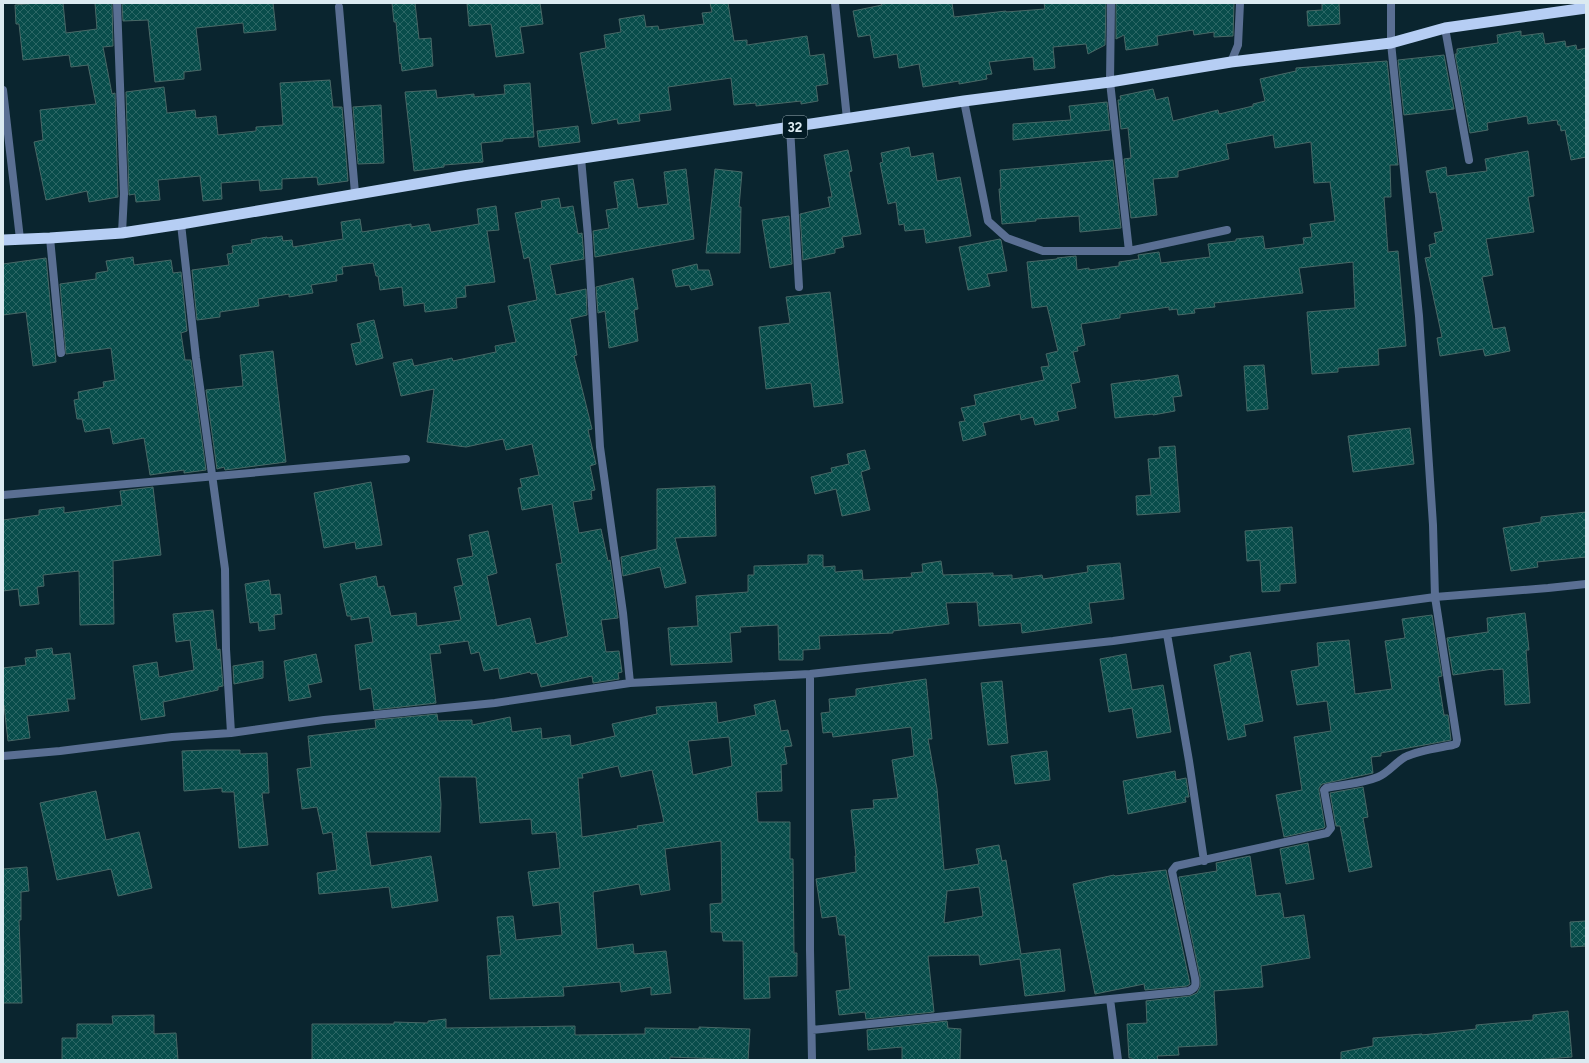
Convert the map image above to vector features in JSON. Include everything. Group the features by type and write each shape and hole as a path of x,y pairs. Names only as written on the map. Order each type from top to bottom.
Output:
{"highway":[{"name":"32","path":"3,240 122,233 355,193 581,158 964,101 1110,82 1230,62 1391,43 1446,28 1586,8"}],"street":[{"path":"117,3 124,194 122,233"},
{"path":"835,3 848,119"},
{"path":"1112,3 1110,82 1129,251"},
{"path":"1230,62 1238,45 1240,3"},
{"path":"812,1030 1189,991 1196,985 1172,871 1176,866 1327,834 1331,828 1324,790 1326,788 1368,780 1387,772 1395,764 1406,757 1419,752 1456,744 1457,740 1435,597 1432,509 1419,316 1391,43 1391,3"},
{"path":"339,7 355,193"},
{"path":"1446,28 1469,160"},
{"path":"3,90 20,239"},
{"path":"964,101 988,221 1007,238 1043,251 1129,251 1227,230"},
{"path":"790,127 799,287"},
{"path":"581,158 588,236 600,447 623,613 630,683"},
{"path":"181,224 196,358 225,568 226,649 231,733"},
{"path":"50,238 61,353"},
{"path":"3,495 406,459"},
{"path":"3,756 60,751 172,737 231,733 324,720 495,703 630,683 810,674 1113,641 1435,597 1586,584"},
{"path":"1167,634 1204,861"},
{"path":"810,674 809,786 812,1060"},
{"path":"1110,999 1118,1060"}],"building":[{"path":"63,3 66,33 97,29 95,3 112,3 113,46 103,47 112,94 115,93 118,197 89,202 87,191 46,200 34,142 43,140 40,110 96,104 88,65 71,67 69,55 23,60 19,24 16,24 15,5"},
{"path":"122,3 273,3 276,30 244,33 243,23 196,28 201,70 184,72 184,79 155,82 148,20 123,21"},
{"path":"392,3 415,3 419,39 431,38 433,66 402,71"},
{"path":"467,3 540,3 543,24 520,27 524,53 496,57 491,24 469,26"},
{"path":"710,3 728,3 734,41 747,40 747,45 807,36 810,56 824,54 828,84 816,86 818,101 801,104 801,101 756,106 756,103 734,105 731,78 668,87 671,110 639,114 640,121 618,124 617,119 592,124 580,53 606,48 604,35 621,32 619,19 644,15 646,27 658,26 659,30 704,24 702,13 712,12"},
{"path":"881,3 952,3 954,17 1006,11 1045,9 1044,3 1106,3 1105,45 1088,54 1086,44 1053,47 1055,68 1034,70 1033,57 989,62 992,74 986,75 987,79 959,84 959,81 923,87 919,64 899,68 897,54 874,58 870,35 858,37 853,11 882,5"},
{"path":"1116,3 1234,3 1233,36 1214,37 1214,32 1194,35 1193,30 1157,36 1158,45 1126,50 1124,35 1116,39"},
{"path":"1322,3 1339,3 1340,24 1308,26 1307,11 1322,10"},
{"path":"1521,31 1521,36 1543,33 1545,44 1565,41 1566,47 1576,45 1577,50 1586,48 1586,157 1571,160 1565,130 1561,131 1557,120 1528,124 1527,116 1487,123 1488,130 1470,133 1455,54 1457,54 1457,49 1498,43 1497,35"},
{"path":"1444,55 1454,109 1404,115 1398,60"},
{"path":"1387,61 1398,165 1390,165 1391,197 1384,197 1388,252 1398,251 1406,346 1378,349 1379,365 1338,368 1338,372 1312,374 1307,312 1355,308 1353,262 1299,268 1303,293 1214,303 1215,307 1194,309 1195,313 1178,315 1177,309 1169,310 1169,307 1120,314 1120,318 1081,324 1085,345 1077,347 1078,351 1073,352 1080,382 1071,384 1076,408 1057,412 1059,420 1035,425 1033,417 1021,420 1020,414 983,423 986,435 963,441 959,422 965,421 961,408 976,405 974,395 1044,380 1041,367 1049,366 1046,354 1058,351 1047,306 1032,308 1027,262 1076,256 1077,270 1089,268 1089,270 1119,266 1119,262 1139,259 1138,255 1159,252 1161,263 1210,257 1208,244 1236,241 1236,239 1263,236 1265,249 1304,244 1303,238 1312,237 1310,224 1335,221 1330,182 1314,183 1311,142 1275,148 1273,135 1226,144 1229,159 1178,171 1178,177 1153,179 1157,215 1131,218 1124,159 1131,158 1128,128 1121,129 1118,100 1121,100 1120,96 1153,89 1156,100 1168,97 1173,121 1218,110 1219,114 1253,106 1253,104 1265,101 1260,79 1296,71 1296,68"},
{"path":"330,80 333,107 342,107 348,181 318,185 317,177 282,179 282,189 260,191 259,180 221,183 222,199 203,201 200,176 158,180 160,200 136,202 135,194 129,195 126,92 164,87 167,113 195,110 196,118 216,116 218,135 256,131 256,127 283,125 280,83"},
{"path":"530,83 534,137 503,139 503,141 481,143 483,162 444,165 444,167 414,171 405,92 436,90 437,98 474,94 474,97 505,94 504,85"},
{"path":"1107,102 1110,130 1013,140 1013,124 1071,120 1069,106"},
{"path":"381,105 384,163 358,164 353,107"},
{"path":"578,126 580,142 539,147 537,131"},
{"path":"909,147 911,157 933,153 937,181 960,177 971,236 926,243 924,229 905,231 904,224 899,225 896,202 888,204 880,163 883,162 881,153"},
{"path":"848,150 852,171 849,172 861,234 842,237 844,247 835,249 835,253 803,260 800,214 830,207 828,197 832,197 824,155"},
{"path":"1528,151 1534,196 1528,197 1534,232 1486,239 1493,275 1482,277 1493,329 1505,327 1510,351 1485,356 1483,349 1440,356 1437,338 1442,337 1425,258 1431,257 1429,245 1436,243 1434,233 1443,231 1436,192 1430,193 1426,171 1446,167 1447,176 1487,171 1485,159"},
{"path":"1113,160 1121,228 1080,232 1079,216 1036,219 1036,221 1002,224 999,189 1001,189 1000,170"},
{"path":"686,169 694,239 595,257 593,231 609,228 606,210 618,208 614,182 633,179 638,208 668,204 664,172"},
{"path":"715,169 742,172 739,207 741,207 740,253 706,253"},
{"path":"559,198 561,208 573,206 578,234 582,233 584,259 550,265 556,295 586,289 587,315 570,319 577,355 574,356 592,429 588,430 596,464 590,466 595,490 591,491 592,499 573,502 579,533 601,529 608,561 610,560 618,618 601,620 606,652 619,651 622,672 618,673 619,679 593,683 592,676 541,687 537,673 531,674 530,672 500,679 498,668 484,671 479,652 471,654 468,641 439,645 441,653 430,654 436,703 374,710 371,688 360,690 355,645 373,642 369,617 351,620 351,616 347,616 340,584 376,576 378,587 384,586 391,616 416,613 417,626 461,620 454,587 463,585 457,559 473,556 469,535 488,531 497,573 487,576 497,626 530,618 536,644 568,636 556,564 562,563 552,504 522,510 518,488 522,487 520,479 539,475 532,444 506,450 503,439 466,447 427,442 434,389 401,396 393,363 412,359 414,366 452,358 453,361 496,352 495,346 516,342 508,306 537,300 529,257 524,259 515,213 542,208 541,201"},
{"path":"496,206 499,230 487,231 495,282 465,286 466,297 456,298 457,308 425,312 424,303 404,306 402,287 380,290 378,276 376,276 373,263 342,267 343,274 336,275 337,281 311,285 313,293 289,297 289,294 258,299 259,306 220,312 220,317 197,320 192,270 229,265 227,254 233,253 232,246 252,243 251,240 282,236 283,241 292,240 293,247 343,239 341,222 360,219 362,232 411,224 411,227 429,224 431,232 479,224 477,209"},
{"path":"789,216 792,264 770,268 762,220"},
{"path":"1000,239 1007,271 987,274 990,286 968,290 959,247"},
{"path":"133,257 134,265 171,260 173,273 181,272 187,331 181,333 185,360 191,360 206,470 184,473 184,470 150,475 144,438 113,444 110,428 85,432 82,419 77,419 74,400 79,399 78,392 104,387 103,382 115,380 111,348 66,354 60,284 96,279 96,273 108,271 106,261"},
{"path":"46,258 56,362 33,366 26,312 3,315 3,264"},
{"path":"697,264 698,270 709,270 713,285 691,290 689,285 676,287 672,270"},
{"path":"633,278 638,309 634,310 638,341 609,348 605,311 598,313 596,287"},
{"path":"830,292 843,403 814,407 811,383 766,389 759,327 790,323 786,297"},
{"path":"374,320 383,358 356,365 351,344 361,342 357,324"},
{"path":"273,351 286,462 225,470 224,467 217,469 206,390 243,386 240,355"},
{"path":"1264,365 1268,409 1247,411 1244,366"},
{"path":"1178,375 1182,396 1173,397 1175,411 1153,415 1115,418 1111,384"},
{"path":"1410,428 1414,464 1353,472 1348,436"},
{"path":"1175,446 1180,512 1137,515 1136,496 1151,495 1148,459 1160,458 1159,447"},
{"path":"865,450 870,469 861,472 870,510 842,516 836,489 815,494 811,477 832,472 831,468 849,464 847,454"},
{"path":"371,482 382,545 356,549 355,542 324,548 314,493"},
{"path":"715,486 716,536 675,538 686,583 665,588 660,567 623,576 621,557 657,549 657,489"},
{"path":"153,487 161,555 113,561 114,624 80,625 79,571 43,575 44,586 37,587 39,604 20,606 18,589 3,591 3,520 39,515 39,510 64,507 64,513 122,505 120,491"},
{"path":"1586,512 1586,557 1537,562 1538,567 1511,571 1503,528 1541,522 1541,517"},
{"path":"1292,527 1296,583 1280,584 1280,591 1262,592 1260,560 1247,561 1245,531"},
{"path":"808,555 823,555 823,567 835,566 835,572 862,570 863,580 912,577 911,573 923,572 922,564 941,561 943,575 993,573 993,576 1012,575 1012,579 1042,575 1043,579 1088,572 1087,566 1120,563 1124,599 1089,603 1092,623 1022,633 1021,623 979,626 977,602 946,603 949,624 893,631 893,633 819,636 820,649 803,650 803,660 779,660 778,625 740,627 741,632 730,633 732,662 671,665 668,628 698,626 696,596 748,592 748,575 754,575 754,566 808,564"},
{"path":"269,580 271,595 280,594 282,614 274,615 275,629 259,631 258,622 250,623 245,584"},
{"path":"213,610 217,650 220,649 223,686 218,687 218,690 163,702 165,716 141,720 133,666 157,662 159,677 194,670 190,640 176,642 173,614"},
{"path":"1525,613 1529,650 1526,650 1530,703 1505,705 1503,669 1453,675 1447,638 1488,632 1487,618"},
{"path":"1432,615 1442,676 1438,677 1444,715 1448,715 1451,740 1381,753 1381,756 1371,757 1373,773 1322,784 1319,791 1325,827 1284,837 1276,795 1302,790 1294,737 1331,731 1327,701 1297,705 1291,671 1319,666 1317,643 1349,640 1355,694 1392,689 1385,641 1405,638 1402,619"},
{"path":"52,648 53,655 70,653 75,699 67,699 69,711 27,716 30,738 8,741 3,705 3,668 26,665 25,658 37,657 36,650"},
{"path":"1250,652 1263,721 1244,725 1246,736 1228,740 1214,665 1231,661 1230,656"},
{"path":"316,654 322,682 308,685 311,697 289,701 284,661"},
{"path":"1126,654 1132,690 1163,685 1171,732 1137,738 1132,708 1109,712 1100,659"},
{"path":"263,661 263,678 234,684 233,666"},
{"path":"926,679 932,739 928,739 937,789 944,870 979,864 976,849 999,845 1002,861 1006,860 1021,954 1060,949 1065,991 1025,996 1020,959 980,965 979,955 928,956 934,1012 866,1019 865,1012 839,1015 836,991 850,989 845,935 839,935 836,916 822,918 816,879 856,872 856,856 851,810 874,808 873,800 898,798 892,760 914,756 911,727 833,737 832,732 823,733 821,713 830,712 829,699 856,696 856,689","holes":["979,887 983,916 944,923 947,891"]},
{"path":"1002,681 1008,743 988,745 981,683"},
{"path":"775,700 781,731 788,730 792,746 784,747 787,764 781,765 782,791 756,792 758,822 790,822 790,859 793,859 794,953 797,953 797,976 769,977 770,998 744,999 743,941 723,941 722,932 711,932 710,904 722,903 721,841 665,849 670,890 641,895 639,884 593,892 597,949 633,944 634,954 666,951 671,993 651,995 651,987 621,992 620,982 563,987 564,996 490,999 487,956 501,955 497,917 513,916 516,940 562,935 559,902 533,906 528,872 560,868 556,832 532,834 531,819 480,823 476,777 439,777 441,804 440,832 366,832 371,866 431,856 438,901 392,908 389,887 319,894 317,873 337,870 332,832 323,834 317,807 302,809 297,769 311,767 308,736 376,728 375,720 437,714 438,721 472,720 472,725 510,717 512,732 541,728 542,739 570,735 571,746 615,736 612,724 657,714 656,707 716,702 718,723 756,715 754,705","holes":["729,737 732,766 693,775 688,741","618,766 621,777 652,770 664,822 637,826 638,828 582,837 578,778 583,778 582,774"]},
{"path":"240,750 240,754 267,753 269,793 262,793 268,845 239,848 234,792 222,792 222,788 184,791 182,751"},
{"path":"1047,751 1050,780 1015,784 1011,756"},
{"path":"1175,771 1176,780 1186,778 1189,797 1185,797 1186,802 1128,814 1123,781"},
{"path":"1363,787 1368,817 1363,818 1372,867 1349,872 1340,826 1336,826 1330,793"},
{"path":"96,791 106,840 139,832 152,888 118,896 111,869 57,880 40,803"},
{"path":"1308,843 1314,879 1286,884 1280,849"},
{"path":"1250,856 1256,896 1280,893 1284,918 1304,915 1310,958 1261,966 1263,987 1214,991 1217,1045 1178,1047 1179,1055 1157,1056 1158,1060 1133,1060 1132,1058 1129,1058 1127,1024 1147,1023 1146,1001 1190,996 1197,993 1200,987 1200,977 1179,877 1217,871 1216,863"},
{"path":"27,867 29,891 21,892 21,920 19,920 22,1003 3,1003 3,869"},
{"path":"1166,870 1190,984 1187,986 1145,990 1144,984 1095,994 1073,884 1114,875"},
{"path":"1586,921 1586,946 1571,947 1570,922"},
{"path":"1568,1011 1572,1057 1535,1060 1341,1060 1341,1052 1373,1046 1373,1038 1422,1035 1476,1029 1476,1025 1533,1020 1533,1015"},
{"path":"154,1015 154,1034 176,1033 178,1060 62,1060 62,1038 77,1038 77,1024 113,1024 112,1016"},
{"path":"446,1019 446,1028 575,1026 575,1035 645,1034 645,1028 699,1029 699,1027 750,1029 748,1060 670,1057 670,1060 312,1060 312,1024 394,1024 394,1022 428,1023 428,1021"},
{"path":"947,1021 948,1028 961,1029 960,1060 902,1060 902,1047 868,1050 867,1030"}]}
